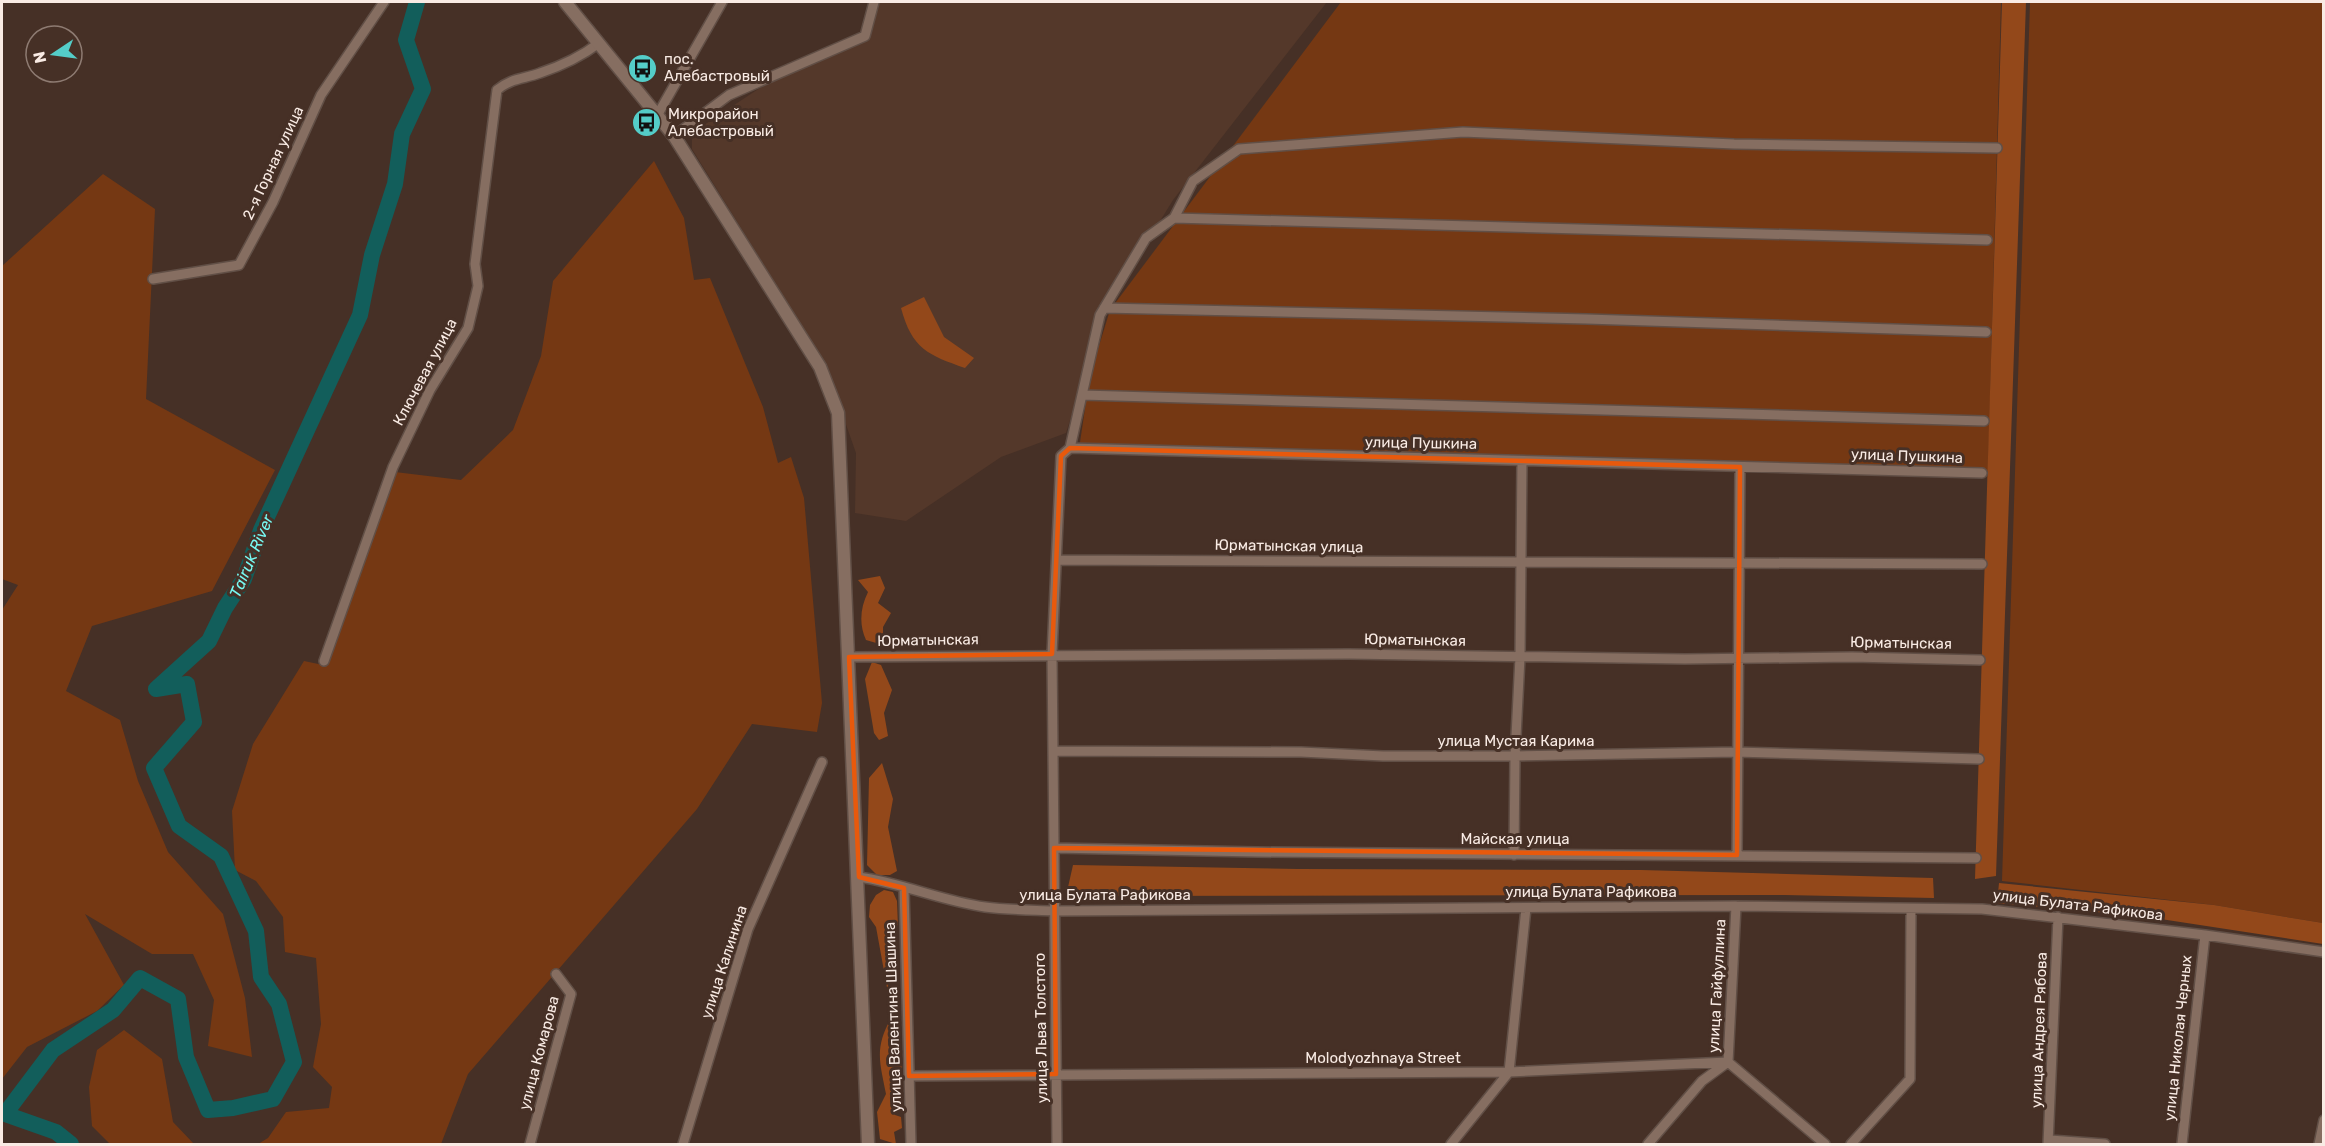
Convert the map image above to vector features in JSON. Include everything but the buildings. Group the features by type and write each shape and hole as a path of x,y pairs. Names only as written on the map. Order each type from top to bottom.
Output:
{"street":[{"name":"2-я Горная улица","path":"153,279 239,265 273,202 321,95 384,2"},
{"path":"565,2 674,136 820,367 838,413 859,878 868,1144"},
{"path":"658,114 723,2"},
{"path":"674,136 729,95 865,36 874,2"},
{"name":"Ключевая улица","path":"324,661 393,467 430,390 468,328 478,286 475,264 497,90 509,81 540,74 587,52 599,43"},
{"path":"1052,654 1061,456 1070,448 1100,315 1146,238 1174,218 1193,181 1239,149 1463,132 1734,144 1997,148"},
{"path":"1174,218 1987,240"},
{"path":"1104,308 1587,319 1986,332"},
{"path":"1082,395 1984,421"},
{"name":"улица Пушкина","path":"1070,448 1982,473"},
{"path":"1514,855 1515,756 1520,657 1522,460"},
{"path":"1737,855 1740,467"},
{"name":"Юрматынская улица","path":"1058,560 1982,564"},
{"name":"Юрматынская","path":"849,657 1052,654 1739,659 1852,657 1980,660"},
{"name":"улица Льва Толстого","path":"1052,654 1057,1144"},
{"name":"улица Мустая Карима","path":"1053,751 1301,752 1383,756 1736,752 1979,759"},
{"name":"улица Калинина","path":"683,1144 748,929 822,762"},
{"name":"Майская улица","path":"1054,848 1514,855 1976,858"},
{"name":"улица Булата Рафикова","path":"859,878 883,880 904,888 984,907 1054,911 1737,906 1911,910 1982,909 2205,935 2324,952"},
{"name":"улица Валентина Шашина","path":"904,888 911,1144"},
{"name":"улица Гайфуллина","path":"1648,1144 1702,1081 1728,1062 1737,906"},
{"path":"1451,1144 1509,1072 1526,908"},
{"path":"1851,1144 1910,1079 1911,910"},
{"name":"улица Андрея Рябова","path":"2049,1142 2058,917"},
{"name":"улица Николая Черных","path":"2182,1144 2205,935"},
{"name":"улица Комарова","path":"530,1144 571,994 556,974"},
{"path":"1728,1062 1825,1144"},
{"name":"Molodyozhnaya Street","path":"909,1076 1509,1072 1728,1062"},
{"path":"2319,1144 2324,1120"},
{"path":"2049,1142 2105,1144"}],"highlighted area":[{"path":"1070,448 1740,467 1737,855 1054,848 1056,1074 909,1076 904,888 859,877 849,657 1052,654 1061,456"}],"shaded area":[{"path":"880,2 1327,2 1173,200 1105,310 1066,433 1001,457 906,521 855,513 856,453 824,362 692,149 692,133 778,76 827,53 869,39"},
{"path":"1341,2 2001,2 1988,471 1079,449 1090,375 1110,310"},
{"path":"2002,2 2026,2 1996,876 1975,879"},
{"path":"2030,2 2323,2 2323,923 2214,905 2002,881"},
{"path":"654,161 684,218 694,280 710,278 763,407 778,463 791,457 804,498 822,703 817,732 752,724 697,809 468,1074 441,1144 258,1144 268,1138 286,1112 329,1108 332,1087 313,1067 321,1024 316,958 285,952 283,917 256,881 235,870 232,811 253,744 304,661 323,665 395,472 461,480 513,430 541,356 553,281"},
{"path":"103,174 155,209 146,399 275,470 212,591 92,626 66,691 120,720 138,781 168,852 223,914 245,998 252,1057 208,1046 214,1000 193,954 152,954 85,914 124,985 97,1011 27,1047 2,1079 2,610 18,585 2,579 2,266"},
{"path":"924,297 944,337 974,358 965,368 931,354 916,342 910,333 901,308"},
{"path":"880,576 885,588 878,603 891,613 883,627 883,645 866,640 861,616 868,592 858,580"},
{"path":"872,662 881,665 892,690 884,713 888,736 879,740 874,733 865,679"},
{"path":"882,763 893,799 888,827 897,871 890,875 877,875 867,865 869,778"},
{"path":"1073,865 1298,869 1641,870 1933,878 1934,898 1784,895 1066,896"},
{"path":"1999,883 2214,905 2323,923 2323,944 2141,916 1997,903"},
{"path":"884,890 893,892 897,901 898,927 889,940 888,993 876,927 869,917 870,905 876,895"},
{"path":"891,1018 898,1044 902,1075 901,1093 895,1115 901,1117 902,1128 894,1132 896,1144 880,1139 877,1112 886,1094 880,1064 880,1047"},
{"path":"124,1030 162,1059 173,1122 194,1144 110,1144 92,1126 89,1087 97,1050"}],"waterway":[{"name":"Tairuk River","path":"71,1144 56,1132 5,1114 53,1050 113,1010 140,978 178,999 186,1057 208,1110 233,1108 273,1099 294,1062 279,1004 261,977 256,931 221,856 179,826 154,768 194,722 187,684 156,689 209,641 225,608 244,579 261,530 360,315 372,255 395,184 402,134 423,89 406,40 417,2"}],"place":[{"name":"пос. Алебастровый","path":"643,68"},
{"name":"Микрорайон Алебастровый","path":"647,123"}]}
